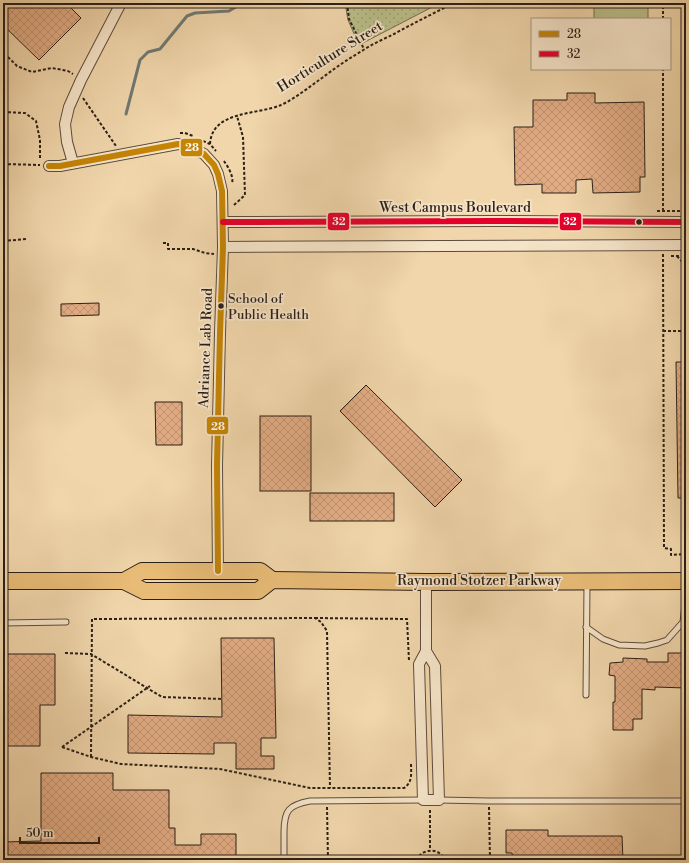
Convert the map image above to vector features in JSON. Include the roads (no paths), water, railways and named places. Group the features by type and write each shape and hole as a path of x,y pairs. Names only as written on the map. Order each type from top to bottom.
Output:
{"main road":[{"name":"Raymond Stotzer Parkway","path":"124,581 142,571 260,571 272,580 426,582 686,581"},
{"path":"157,591 175,581 208,581 218,571"},
{"name":"Raymond Stotzer Parkway","path":"3,581 124,581 144,591 258,591 272,580"}],"street":[{"path":"44,165 60,166 73,163 67,142 65,124 69,106 121,3"},
{"name":"Adriance Lab Road","path":"73,163 178,144 191,147 208,148 221,182 224,247 220,333 218,571"},
{"name":"West Campus Boulevard","path":"223,222 686,222"},
{"path":"224,247 686,245"},
{"path":"426,582 426,651 419,664 431,800"},
{"path":"426,651 435,666 431,800"}],"lane":[{"path":"586,695 587,581"},
{"path":"586,627 603,639 619,645 645,646 658,644 667,640 683,622 686,596"},
{"path":"3,623 66,622"},
{"path":"284,860 284,819 286,814 294,805 310,801 686,801"}],"waterway":[{"path":"126,114 140,60 148,52 160,49 187,16 195,13 229,11 242,3"}],"place":[{"name":"School of Public Health","path":"221,306"}]}
